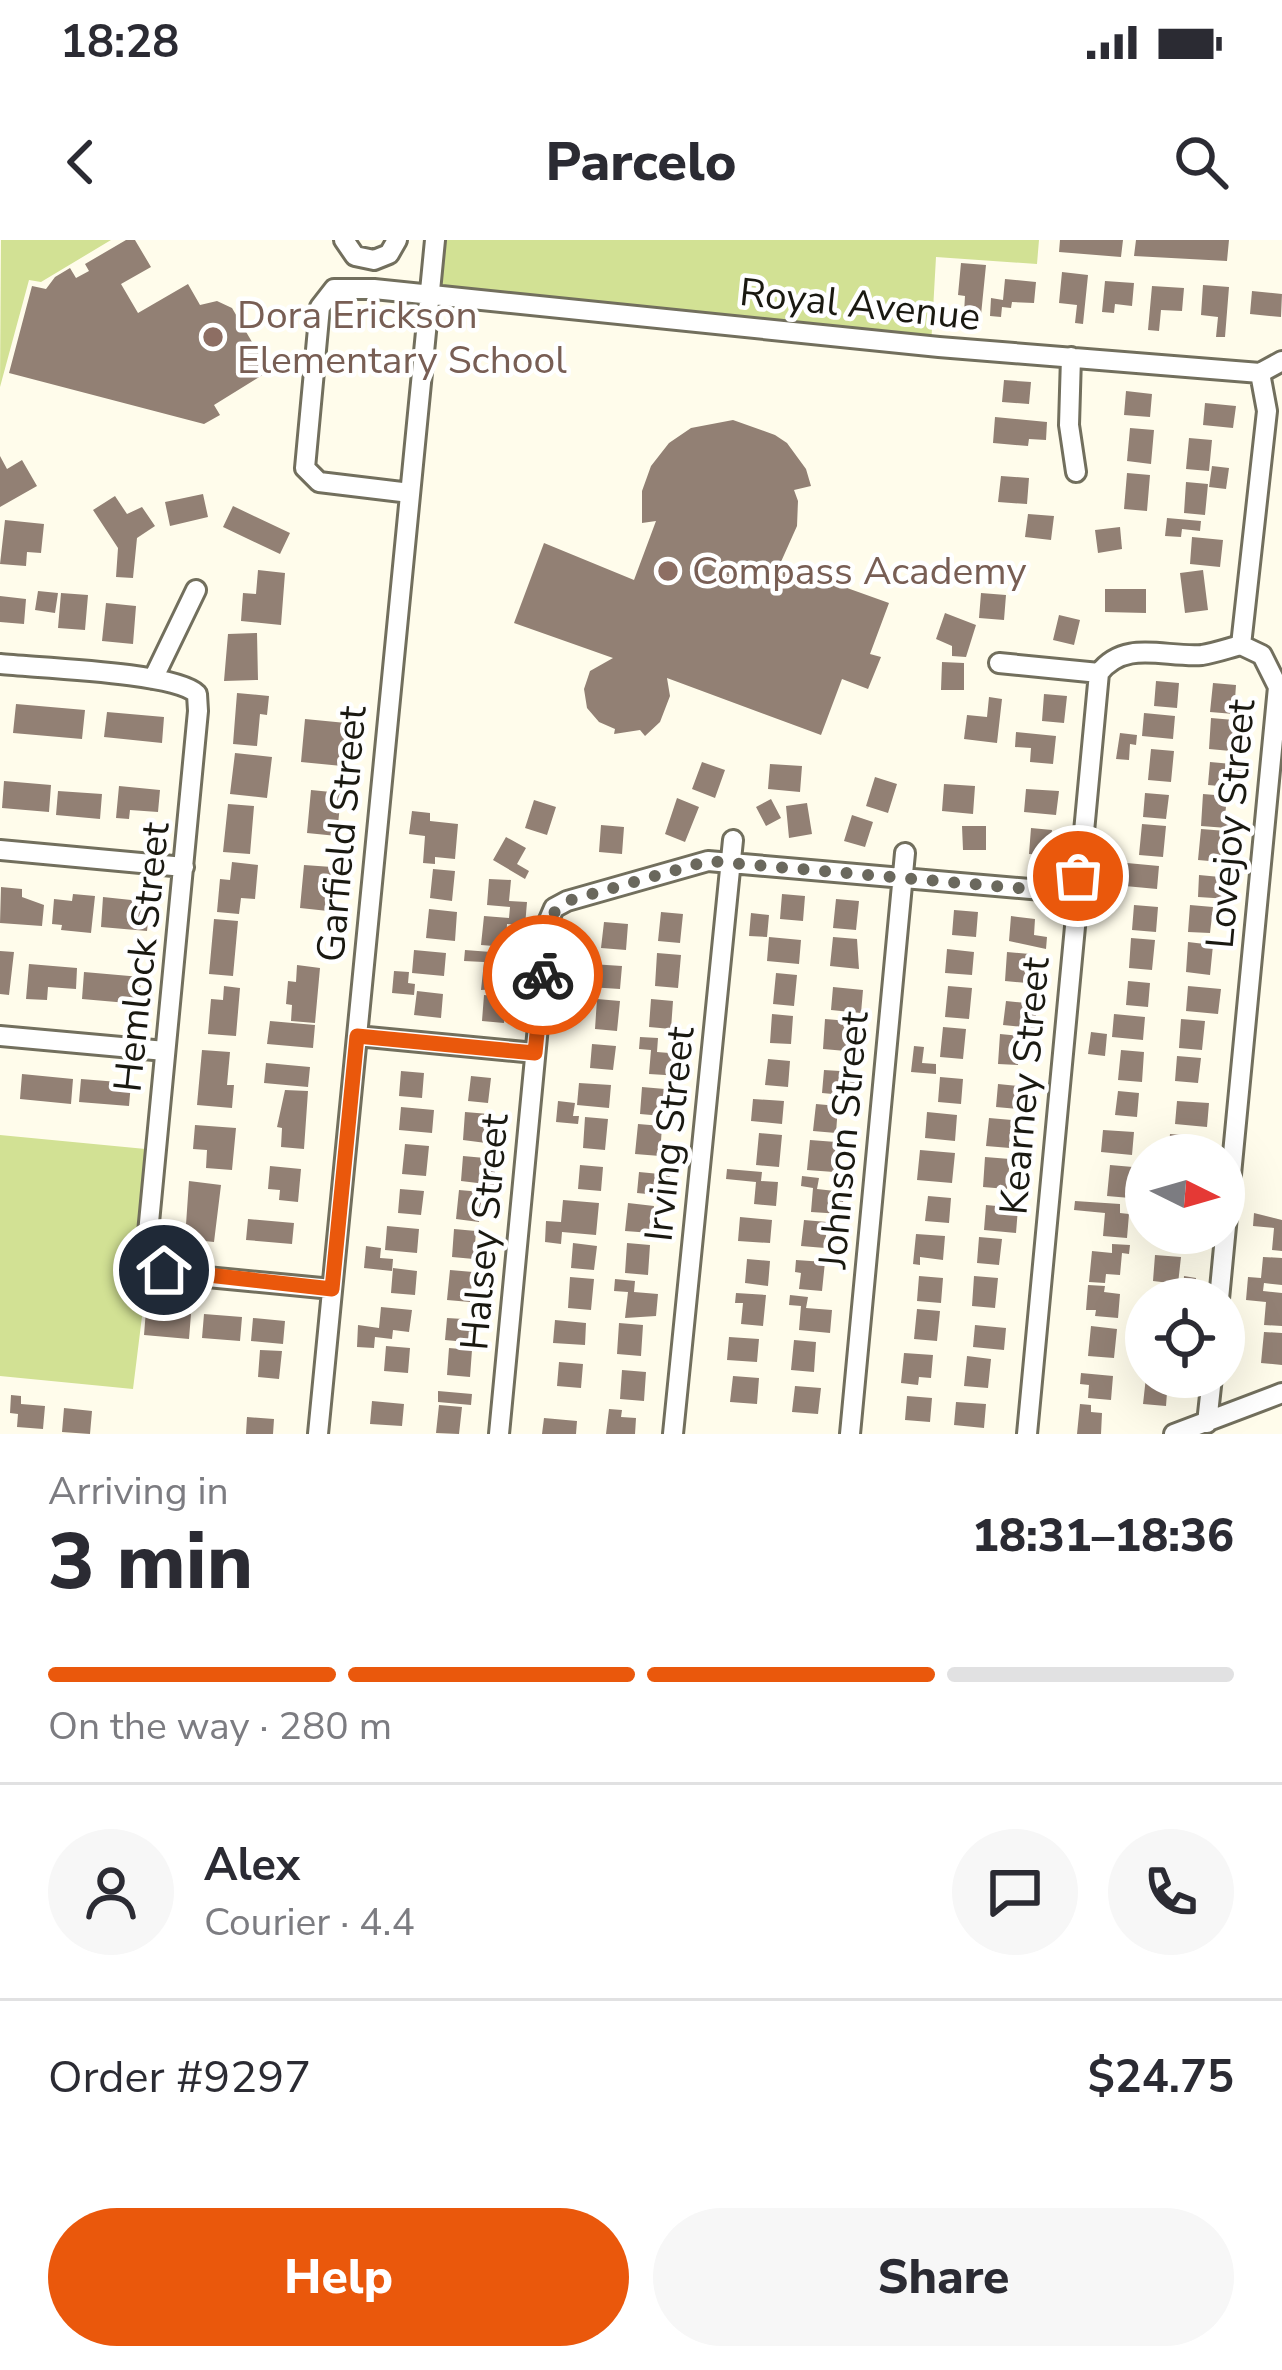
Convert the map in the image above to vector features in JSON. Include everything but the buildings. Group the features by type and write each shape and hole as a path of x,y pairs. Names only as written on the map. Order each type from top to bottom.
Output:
{"street":[{"path":"344,240 355,256 374,260 389,254 397,240"},
{"name":"Garfield Street","path":"319,1434 434,240"},
{"name":"Royal Avenue","path":"410,493 319,482 305,468 320,307 334,289 345,286 1260,373"},
{"path":"1071,358 1070,425 1076,472"},
{"path":"1260,373 1282,361"},
{"name":"Lovejoy Street","path":"1222,1278 1279,687 1262,655 1241,645 1267,411 1260,373"},
{"path":"0,664 153,679 196,590"},
{"path":"999,663 1099,673 1126,652 1202,655 1241,645"},
{"name":"Kearney Street","path":"1027,1434 1099,673"},
{"name":"Hemlock Street","path":"153,679 185,684 197,694 150,1252 164,1270 332,1289"},
{"name":"Irving Street","path":"673,1434 733,840"},
{"path":"0,850 184,867"},
{"name":"Johnson Street","path":"850,1434 904,853"},
{"name":"Halsey Street","path":"500,1434 548,922 554,908 567,901 708,861 731,862"},
{"path":"731,862 1076,893"},
{"path":"0,1036 166,1052"},
{"path":"357,1036 535,1053"},
{"path":"1174,1434 1282,1393"},
{"path":"1207,1423 1210,1398"}],"green space":[{"path":"1,240 111,240 41,282 29,280 0,387"},
{"path":"435,240 1039,240 1037,264 936,257 931,346 430,294"},
{"path":"0,1135 156,1150 150,1252 133,1389 0,1376"}],"way so far":[{"path":"543,975 548,922 554,908 708,861 1076,893 1078,876"}],"place":[{"name":"Dora Erickson Elementary School","path":"213,337"},
{"name":"Compass Academy","path":"668,571"}],"route":[{"path":"164,1270 332,1289 357,1036 535,1053 543,975"}]}
